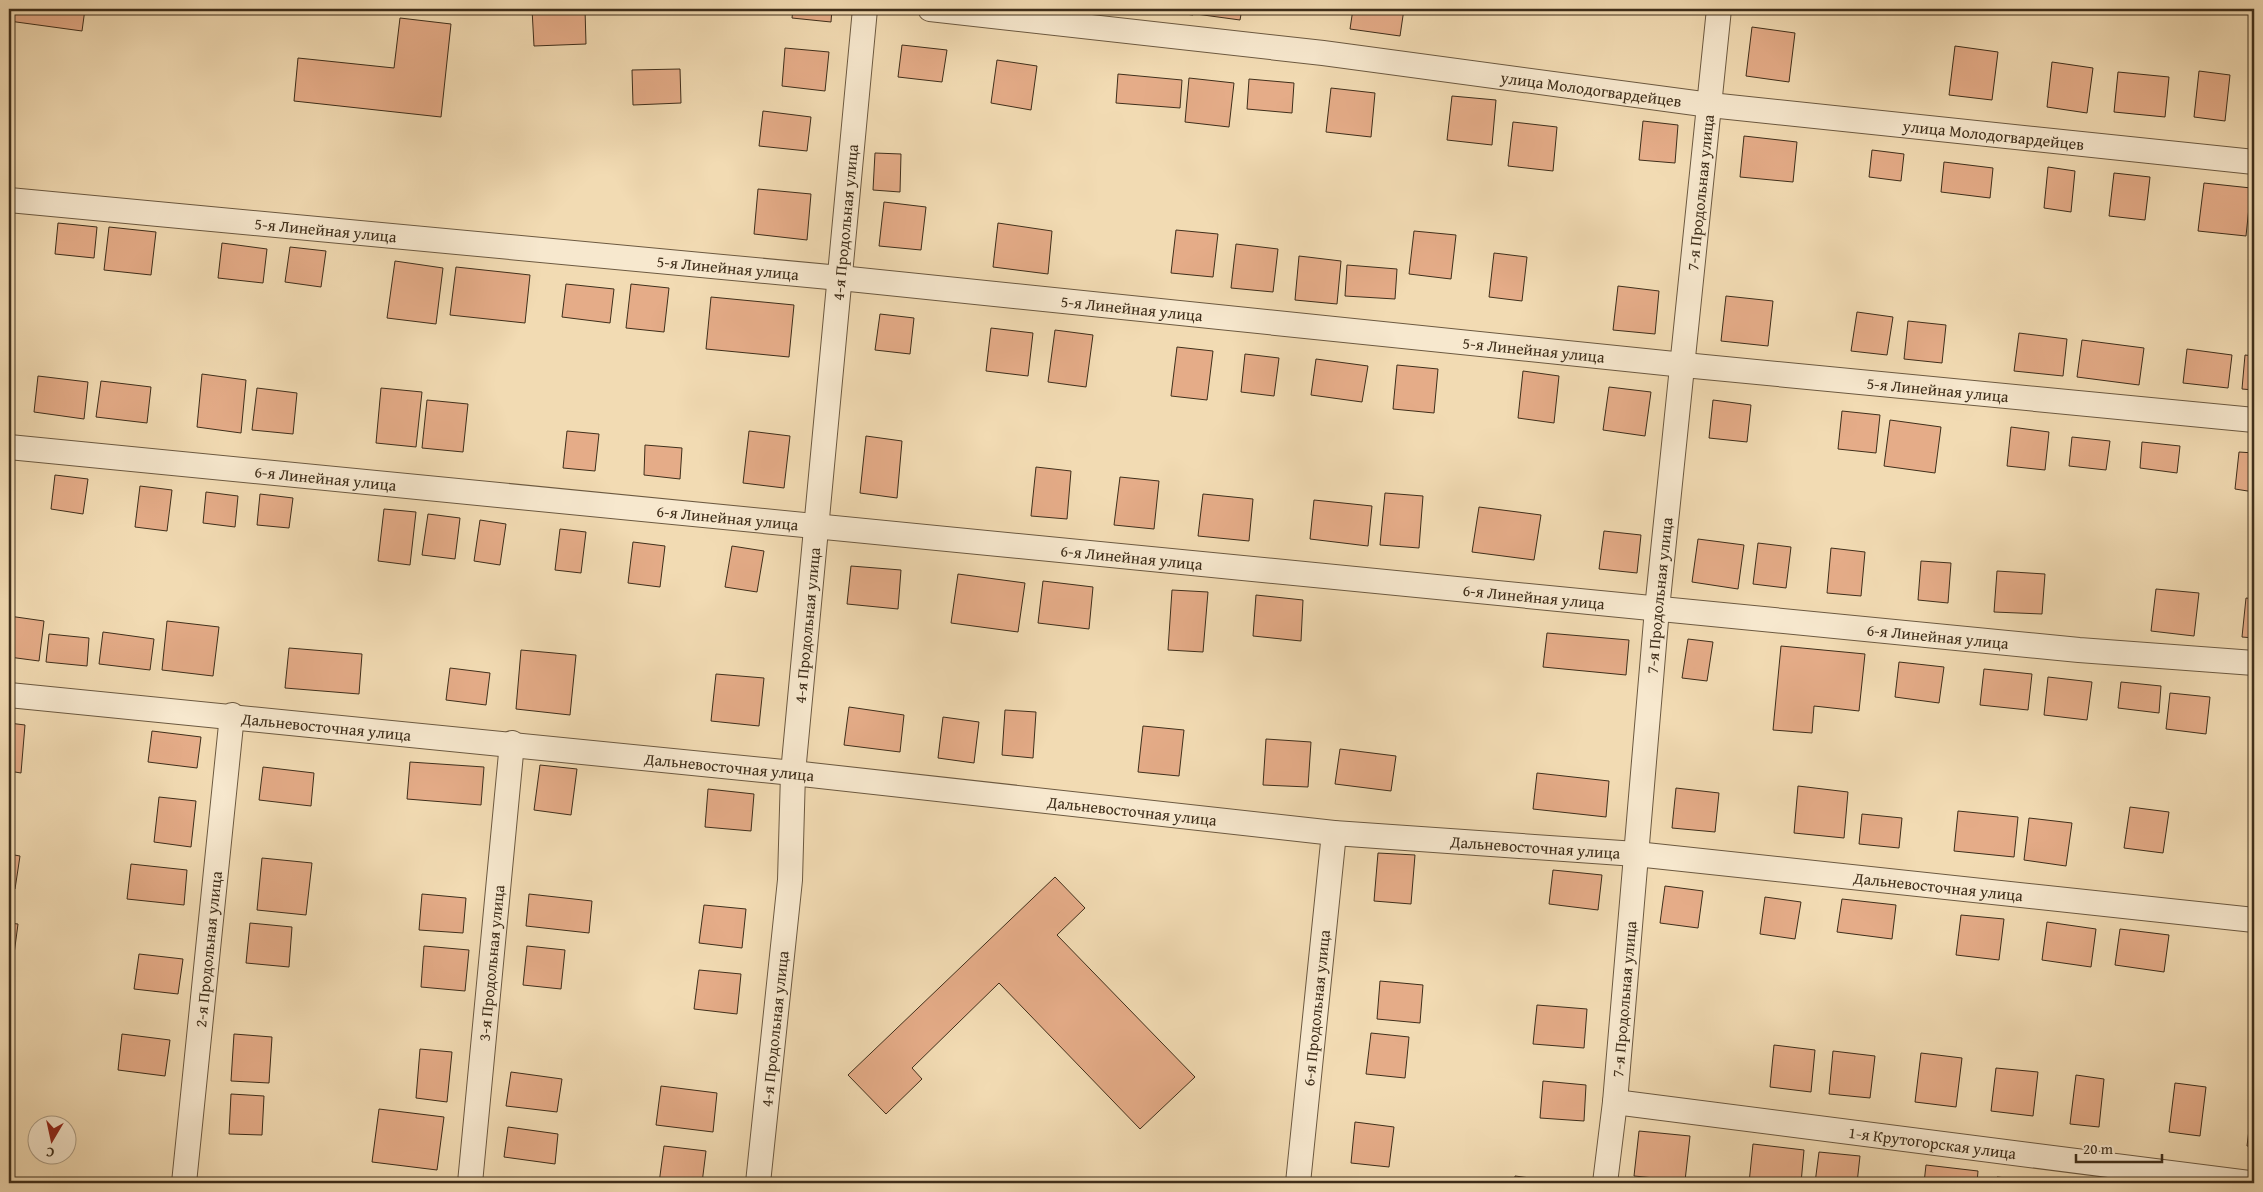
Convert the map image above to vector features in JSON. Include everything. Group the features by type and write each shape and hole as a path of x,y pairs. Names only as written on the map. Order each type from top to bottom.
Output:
{"street":[{"name":"4-я Продольная улица","path":"758,1183 790,880 793,772 864,9"},
{"name":"улица Молодогвардейцев","path":"930,9 1322,52 1710,105 2254,162"},
{"name":"7-я Продольная улица","path":"1605,1183 1615,1102 1657,609 1684,365 1719,9"},
{"name":"5-я Линейная улица","path":"9,200 840,278 1684,365 2254,420"},
{"name":"6-я Линейная улица","path":"9,447 2079,650 2254,663"},
{"name":"Дальневосточная улица","path":"9,695 232,715 793,772 1334,833 1636,854 2254,920"},
{"name":"2-я Продольная улица","path":"184,1183 232,715"},
{"name":"3-я Продольная улица","path":"470,1183 512,743"},
{"name":"6-я Продольная улица","path":"1298,1183 1334,833"},
{"name":"1-я Крутогорская улица","path":"1615,1102 2249,1183"}],"building":[{"path":"9,9 85,9 82,31 9,21"},
{"path":"532,9 585,9 586,44 534,46"},
{"path":"793,9 832,9 831,22 792,18"},
{"path":"1141,9 1194,9 1193,15"},
{"path":"1196,9 1242,9 1240,20 1196,14"},
{"path":"1353,9 1404,9 1400,36 1350,29"},
{"path":"400,18 451,24 441,117 294,101 298,58 394,68"},
{"path":"1752,27 1795,33 1789,82 1746,76"},
{"path":"902,45 947,50 942,82 898,77"},
{"path":"1955,46 1998,52 1992,100 1949,95"},
{"path":"785,48 829,52 825,91 782,86"},
{"path":"997,60 1037,66 1031,110 991,103"},
{"path":"2052,62 2093,68 2087,113 2047,107"},
{"path":"680,69 681,103 633,105 632,70"},
{"path":"2199,71 2230,75 2225,121 2194,117"},
{"path":"2118,72 2169,77 2165,117 2114,112"},
{"path":"1118,74 1182,80 1180,108 1116,103"},
{"path":"1189,78 1234,83 1229,127 1185,122"},
{"path":"1249,79 1294,83 1292,113 1247,109"},
{"path":"1331,88 1375,93 1371,137 1326,132"},
{"path":"1452,96 1496,100 1492,145 1447,140"},
{"path":"763,111 811,117 807,151 759,146"},
{"path":"1643,121 1678,125 1675,163 1639,160"},
{"path":"1513,122 1557,127 1553,171 1508,166"},
{"path":"1744,136 1797,142 1793,182 1740,177"},
{"path":"1872,150 1904,154 1901,181 1869,177"},
{"path":"875,153 901,154 900,192 873,190"},
{"path":"1944,162 1993,168 1990,198 1941,192"},
{"path":"2048,167 2075,171 2071,212 2044,208"},
{"path":"2114,173 2150,177 2145,220 2109,216"},
{"path":"2204,183 2251,188 2246,236 2198,231"},
{"path":"758,189 811,194 807,240 754,234"},
{"path":"884,202 926,207 921,250 879,246"},
{"path":"58,223 97,227 94,258 55,254"},
{"path":"998,223 1052,231 1048,274 993,267"},
{"path":"109,227 156,232 151,275 104,270"},
{"path":"1176,230 1218,234 1213,277 1171,273"},
{"path":"1414,231 1456,235 1451,279 1409,274"},
{"path":"222,243 267,249 263,283 218,278"},
{"path":"1236,244 1278,249 1273,292 1231,288"},
{"path":"290,247 326,251 321,287 285,282"},
{"path":"1494,253 1527,257 1522,301 1489,297"},
{"path":"1299,256 1341,261 1337,304 1295,300"},
{"path":"395,261 443,268 436,324 387,318"},
{"path":"1347,265 1397,269 1395,299 1345,296"},
{"path":"456,267 530,275 525,323 450,315"},
{"path":"566,284 614,289 610,323 562,317"},
{"path":"631,284 669,288 664,332 626,328"},
{"path":"1618,286 1659,291 1655,334 1613,330"},
{"path":"1726,296 1773,301 1768,346 1721,341"},
{"path":"711,297 794,305 789,357 706,349"},
{"path":"1857,312 1893,317 1887,355 1851,351"},
{"path":"880,314 914,318 910,354 875,350"},
{"path":"1908,321 1946,325 1942,363 1904,359"},
{"path":"991,328 1033,333 1028,376 986,371"},
{"path":"1055,330 1093,335 1086,387 1048,382"},
{"path":"2019,333 2067,339 2063,376 2014,371"},
{"path":"2082,340 2144,348 2139,385 2077,377"},
{"path":"1177,347 1213,351 1207,400 1171,396"},
{"path":"2187,349 2232,355 2228,388 2183,383"},
{"path":"1245,354 1279,358 1274,396 1241,392"},
{"path":"2245,355 2254,356 2254,390 2242,389"},
{"path":"1316,359 1368,366 1362,402 1311,395"},
{"path":"1397,365 1438,369 1434,413 1393,409"},
{"path":"1523,371 1559,376 1554,423 1518,418"},
{"path":"202,374 246,380 241,433 197,427"},
{"path":"38,376 88,382 84,419 34,412"},
{"path":"101,381 151,387 147,423 96,417"},
{"path":"1609,387 1651,392 1645,436 1603,430"},
{"path":"257,388 297,393 293,434 252,430"},
{"path":"381,388 422,392 416,447 376,443"},
{"path":"427,400 468,404 463,452 422,448"},
{"path":"1713,400 1751,405 1747,442 1709,438"},
{"path":"1842,411 1880,415 1876,453 1838,449"},
{"path":"1890,420 1941,427 1935,473 1884,466"},
{"path":"2011,427 2049,432 2045,470 2007,466"},
{"path":"567,431 599,434 595,471 563,468"},
{"path":"749,431 790,436 784,488 743,483"},
{"path":"866,436 902,441 897,498 860,493"},
{"path":"2072,437 2110,441 2106,470 2069,466"},
{"path":"2142,442 2180,446 2177,473 2140,468"},
{"path":"645,445 682,448 680,479 644,475"},
{"path":"2239,452 2254,453 2254,492 2235,489"},
{"path":"1036,467 1071,471 1067,519 1031,516"},
{"path":"55,475 88,479 83,514 51,509"},
{"path":"1120,477 1159,481 1154,529 1114,525"},
{"path":"140,486 172,490 167,531 135,527"},
{"path":"206,492 238,496 235,527 203,523"},
{"path":"1385,493 1423,496 1419,548 1380,545"},
{"path":"260,494 293,498 289,528 257,525"},
{"path":"1203,494 1253,499 1249,541 1198,536"},
{"path":"1314,500 1372,506 1368,546 1310,539"},
{"path":"1479,507 1541,515 1534,560 1472,552"},
{"path":"384,509 416,512 410,565 378,561"},
{"path":"428,514 460,518 455,559 422,555"},
{"path":"480,520 506,524 500,565 474,561"},
{"path":"560,529 586,532 581,573 555,570"},
{"path":"1604,531 1641,535 1637,573 1599,569"},
{"path":"1698,539 1744,545 1738,589 1692,582"},
{"path":"633,542 665,546 660,587 628,583"},
{"path":"1758,543 1791,547 1786,588 1753,584"},
{"path":"732,546 764,551 757,592 725,587"},
{"path":"1831,548 1865,552 1861,596 1827,593"},
{"path":"1921,561 1951,563 1948,603 1918,600"},
{"path":"851,566 901,570 898,609 847,604"},
{"path":"1997,571 2045,574 2042,614 1994,612"},
{"path":"958,574 1025,583 1018,632 951,623"},
{"path":"1043,581 1093,587 1089,629 1038,623"},
{"path":"2156,589 2199,593 2194,636 2151,631"},
{"path":"1172,590 1208,592 1203,652 1168,650"},
{"path":"1256,595 1303,600 1301,641 1253,636"},
{"path":"2246,598 2254,599 2254,638 2242,637"},
{"path":"9,616 44,621 39,661 9,657"},
{"path":"167,621 219,627 213,676 162,670"},
{"path":"103,632 154,639 150,670 99,664"},
{"path":"1547,633 1629,640 1626,675 1543,667"},
{"path":"49,634 89,638 87,666 46,662"},
{"path":"1688,639 1713,642 1707,681 1682,678"},
{"path":"1781,646 1865,654 1859,711 1814,706 1812,733 1773,730"},
{"path":"289,648 362,654 359,694 285,688"},
{"path":"521,650 576,655 570,715 516,709"},
{"path":"1899,662 1944,667 1939,703 1895,697"},
{"path":"450,668 490,673 486,705 446,700"},
{"path":"1984,669 2032,674 2028,710 1980,705"},
{"path":"716,674 764,678 759,726 711,721"},
{"path":"2048,677 2092,682 2087,720 2044,715"},
{"path":"2121,682 2161,686 2159,713 2118,708"},
{"path":"2170,693 2210,697 2206,734 2166,729"},
{"path":"849,707 904,715 900,752 844,745"},
{"path":"1005,710 1036,712 1033,758 1002,755"},
{"path":"943,717 979,722 974,763 938,758"},
{"path":"9,723 25,725 21,773 9,771"},
{"path":"1143,726 1184,730 1179,776 1138,772"},
{"path":"152,731 201,737 197,768 148,762"},
{"path":"1266,739 1311,742 1308,787 1263,785"},
{"path":"1340,749 1396,756 1391,791 1335,784"},
{"path":"410,762 484,767 481,805 407,799"},
{"path":"540,765 577,769 571,815 534,810"},
{"path":"263,767 314,773 311,806 259,800"},
{"path":"1537,773 1609,781 1606,817 1533,809"},
{"path":"1798,786 1848,792 1844,838 1794,833"},
{"path":"1676,788 1719,793 1715,832 1672,828"},
{"path":"708,789 754,794 751,831 705,827"},
{"path":"159,797 196,801 191,847 154,842"},
{"path":"2130,807 2169,812 2163,853 2124,848"},
{"path":"1958,811 2018,817 2014,857 1954,851"},
{"path":"1862,814 1902,818 1899,848 1859,844"},
{"path":"2029,818 2072,823 2066,866 2024,860"},
{"path":"1378,853 1415,855 1411,904 1374,901"},
{"path":"9,854 20,856 15,889 9,888"},
{"path":"262,858 312,863 306,915 257,910"},
{"path":"131,864 187,870 184,905 127,899"},
{"path":"1553,870 1602,875 1598,910 1549,904"},
{"path":"1055,877 1085,908 1057,935 1195,1077 1140,1129 999,983 912,1068 922,1079 886,1114 848,1075"},
{"path":"1665,886 1703,891 1698,928 1660,923"},
{"path":"422,894 466,898 463,933 419,930"},
{"path":"529,894 592,901 589,933 526,926"},
{"path":"1765,897 1801,902 1795,939 1760,934"},
{"path":"1842,899 1896,905 1892,939 1837,932"},
{"path":"704,905 746,909 742,948 699,943"},
{"path":"1961,915 2004,919 1999,960 1956,955"},
{"path":"2047,922 2096,929 2091,967 2042,960"},
{"path":"9,923 18,924 11,977 9,977"},
{"path":"250,923 292,927 289,967 246,963"},
{"path":"2120,929 2169,935 2164,972 2115,965"},
{"path":"424,946 469,950 465,991 421,987"},
{"path":"527,946 565,950 561,989 523,985"},
{"path":"139,954 183,959 178,994 134,989"},
{"path":"699,970 741,974 737,1014 694,1009"},
{"path":"1380,981 1423,985 1420,1023 1377,1019"},
{"path":"1537,1005 1587,1009 1584,1048 1533,1044"},
{"path":"1371,1033 1409,1037 1405,1078 1366,1074"},
{"path":"122,1034 170,1040 165,1076 118,1070"},
{"path":"234,1034 272,1037 269,1083 231,1081"},
{"path":"1774,1045 1815,1050 1811,1092 1770,1087"},
{"path":"420,1049 452,1052 447,1102 416,1098"},
{"path":"1833,1051 1875,1056 1870,1098 1829,1094"},
{"path":"1921,1053 1962,1058 1956,1107 1915,1102"},
{"path":"1996,1068 2038,1072 2033,1116 1991,1111"},
{"path":"511,1072 562,1079 557,1112 506,1106"},
{"path":"2076,1075 2104,1079 2099,1127 2070,1124"},
{"path":"1543,1081 1586,1085 1584,1121 1540,1118"},
{"path":"2175,1083 2206,1087 2200,1136 2169,1132"},
{"path":"661,1086 717,1093 713,1132 656,1125"},
{"path":"231,1094 264,1096 262,1135 229,1134"},
{"path":"2254,1097 2254,1147 2247,1146"},
{"path":"379,1109 444,1117 437,1170 372,1162"},
{"path":"1355,1122 1394,1127 1389,1167 1351,1163"},
{"path":"508,1127 558,1134 555,1164 504,1157"},
{"path":"1639,1131 1690,1136 1685,1181 1634,1176"},
{"path":"1753,1144 1804,1150 1801,1183 1749,1183"},
{"path":"664,1146 706,1151 702,1183 659,1183"},
{"path":"1819,1152 1860,1156 1857,1183 1815,1183"},
{"path":"1926,1165 1978,1171 1977,1183 1924,1183"},
{"path":"1515,1176 1568,1183 1514,1183"},
{"path":"1997,1177 2027,1180 2026,1183 1996,1183"}]}
